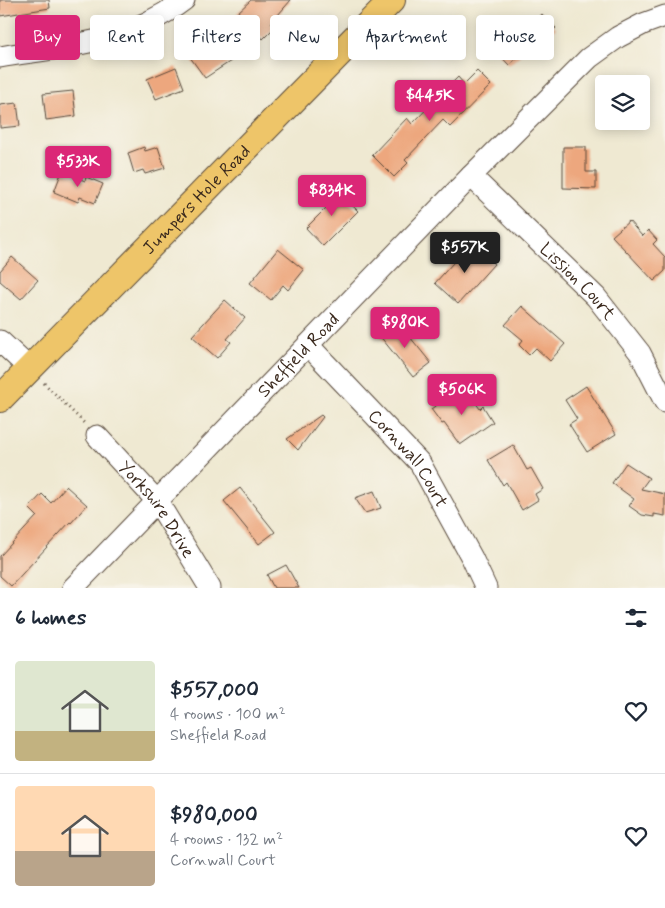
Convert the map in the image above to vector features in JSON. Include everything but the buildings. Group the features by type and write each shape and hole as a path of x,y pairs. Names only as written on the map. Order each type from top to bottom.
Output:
{"main road":[{"name":"Jumpers Hole Road","path":"0,399 392,0"}],"street":[{"path":"0,57 105,39 149,23 184,0"},
{"name":"Sheffield Road","path":"73,588 471,176 589,58 618,37 643,24 665,16"},
{"name":"Lission Court","path":"471,176 596,297 640,353 665,402"},
{"path":"0,341 30,369"},
{"name":"Cornwall Court","path":"308,345 420,463 472,558 486,588"},
{"name":"Yorkshire Drive","path":"97,436 157,501 210,588"}],"path":[{"path":"30,369 97,436"}]}
